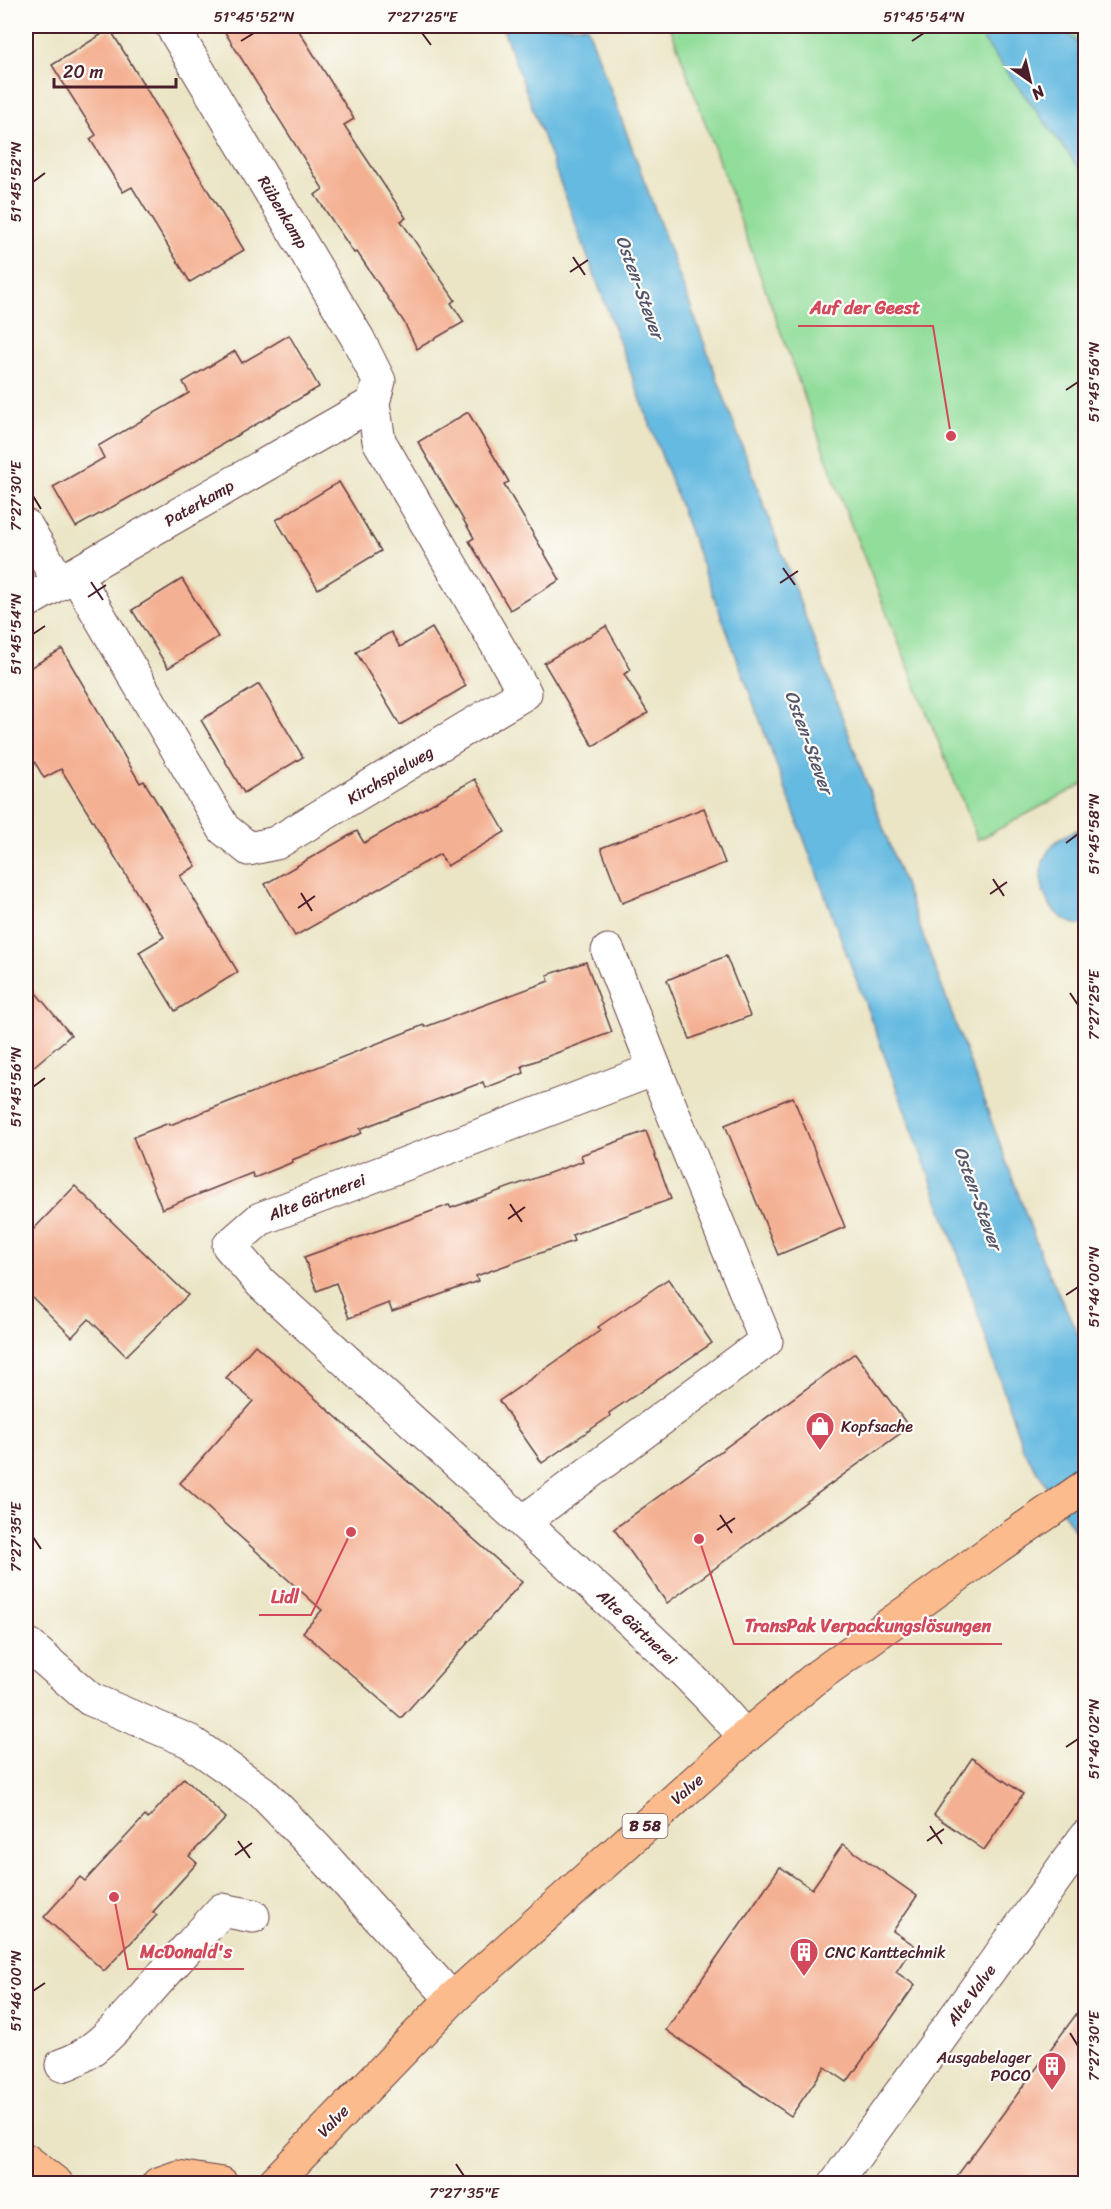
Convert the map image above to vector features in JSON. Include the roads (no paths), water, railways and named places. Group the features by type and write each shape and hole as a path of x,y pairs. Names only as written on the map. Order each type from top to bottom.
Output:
{"main road":[{"name":"Valve","path":"273,2184 452,1999 745,1737 818,1676 1020,1530 1086,1486"},
{"path":"26,2160 57,2184"},
{"path":"158,2184 178,2177 219,2181 222,2184"}],"street":[{"name":"Rübenkamp","path":"172,26 358,339 379,381 373,403"},
{"name":"Kirchspielweg","path":"67,579 224,830 249,849 276,843 525,693 379,441 373,403"},
{"name":"Paterkamp","path":"26,602 373,403"},
{"path":"26,526 67,579"},
{"path":"523,1522 766,1341 608,951"},
{"name":"Alte Gärtnerei","path":"655,1069 260,1219 230,1246 261,1283 616,1607 714,1700 745,1737"},
{"path":"26,1643 90,1699 189,1741 262,1792 318,1850 452,1999"},
{"name":"Alte Valve","path":"836,2184 1086,1836"},
{"path":"62,2065 72,2062 96,2044 127,2015 222,1910 253,1916"}],"water":[{"name":"Osten-Stever","path":"502,26 587,26 1042,1258 1085,1349 1085,1546 1023,1449 956,1248"},
{"path":"973,26 1060,26 1085,50 1085,176"},
{"path":"1085,829 1085,925 1072,923 1053,909 1046,898 1042,874 1044,862 1052,846 1063,837"}],"place":[{"name":"Auf der Geest","path":"951,436"},
{"name":"Kopfsache","path":"820,1452"},
{"name":"Lidl","path":"351,1532"},
{"name":"TransPak Verpackungslösungen","path":"699,1539"},
{"name":"McDonald's","path":"114,1897"},
{"name":"CNC Kanttechnik","path":"804,1978"},
{"name":"Ausgabelager POCO","path":"1052,2092"}]}
